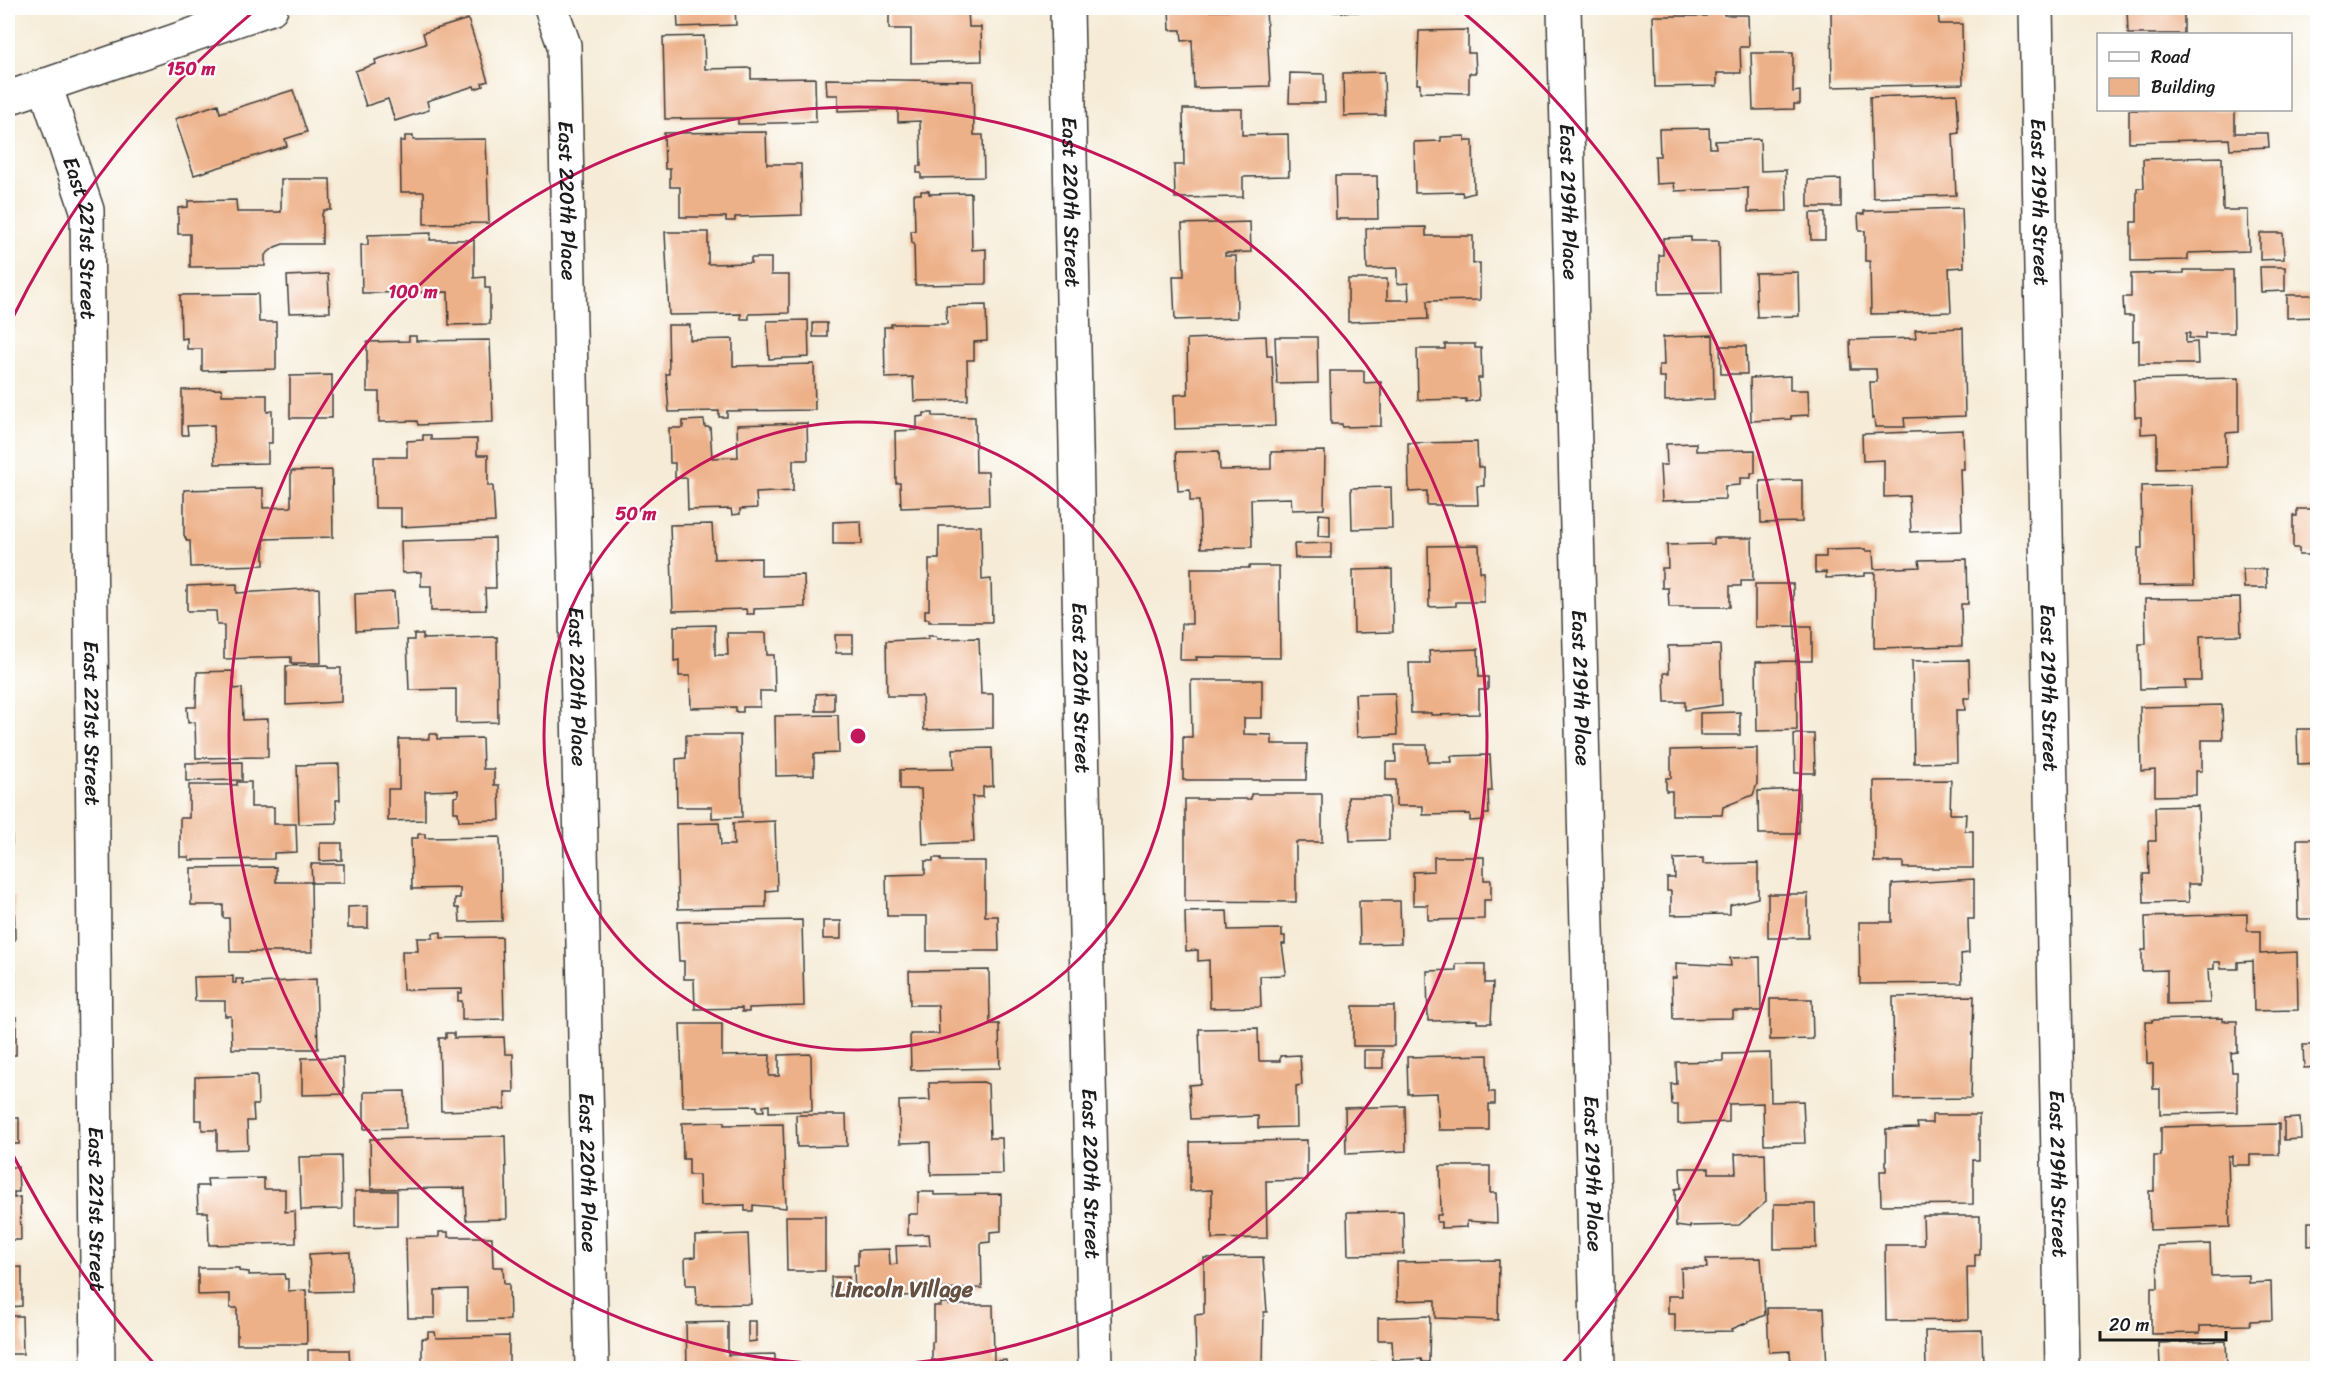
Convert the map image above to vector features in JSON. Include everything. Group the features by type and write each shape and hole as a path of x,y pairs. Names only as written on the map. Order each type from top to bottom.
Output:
{"street":[{"path":"8,98 271,8"},
{"name":"East 220th Place","path":"551,8 564,45 592,1368"},
{"name":"East 220th Street","path":"1067,8 1095,1368"},
{"name":"East 219th Place","path":"1564,8 1598,1368"},
{"name":"East 219th Street","path":"2036,8 2062,1368"},
{"name":"East 221st Street","path":"45,85 87,210 98,1368"}],"building":[{"path":"677,8 735,8 736,25 678,27"},
{"path":"889,8 968,8 969,27 981,27 982,61 911,63 911,29 889,29"},
{"path":"1169,8 1210,8 1210,11 1266,9 1270,86 1194,88 1192,40 1182,41 1181,30 1170,30"},
{"path":"1334,8 1411,8 1411,12 1334,12"},
{"path":"1724,8 1724,15 1748,15 1749,47 1740,47 1741,73 1717,73 1717,86 1655,87 1653,16 1706,16 1705,9"},
{"path":"1831,8 1938,8 1939,24 1962,24 1963,84 1832,87"},
{"path":"2127,8 2189,8 2189,11 2184,11 2184,33 2128,33"},
{"path":"468,19 488,81 482,83 483,86 475,89 474,86 427,101 429,110 395,121 388,99 366,106 355,71 376,64 375,60 426,44 423,33"},
{"path":"1468,30 1468,53 1475,53 1476,73 1469,73 1469,93 1420,92 1420,84 1417,84 1419,31"},
{"path":"704,36 705,69 751,68 751,79 815,78 816,122 738,124 738,118 665,119 663,37"},
{"path":"1751,53 1793,53 1793,92 1800,91 1800,104 1794,104 1794,109 1753,110"},
{"path":"1384,72 1385,115 1344,116 1343,73"},
{"path":"1290,73 1324,74 1325,103 1289,103"},
{"path":"826,79 973,81 974,135 983,135 984,177 921,178 921,173 917,173 917,166 921,166 920,121 898,122 898,109 838,111 838,95 827,95"},
{"path":"293,90 307,132 285,139 287,146 194,175 175,119 218,104 220,113"},
{"path":"1957,94 1959,133 1953,134 1956,195 1873,198 1870,97"},
{"path":"1183,109 1242,109 1242,135 1288,134 1289,176 1243,177 1243,197 1175,198 1174,165 1184,165"},
{"path":"2129,111 2235,111 2235,133 2268,133 2269,147 2230,149 2229,139 2129,142"},
{"path":"1709,128 1710,148 1716,148 1715,141 1760,139 1761,171 1786,170 1787,211 1748,212 1748,188 1675,191 1674,183 1656,184 1655,156 1660,156 1659,129"},
{"path":"766,132 767,164 801,164 802,215 735,217 735,221 726,221 726,217 680,217 680,187 670,187 670,169 665,169 664,133"},
{"path":"405,136 413,136 413,140 486,139 489,223 424,224 424,192 401,192 400,141 405,141"},
{"path":"1465,136 1465,141 1473,141 1474,193 1463,196 1462,192 1415,193 1414,142 1441,141 1441,137"},
{"path":"2222,157 2223,210 2248,210 2249,251 2188,253 2188,260 2131,261 2131,222 2137,222 2137,188 2144,188 2143,159"},
{"path":"1335,176 1377,176 1378,219 1336,219"},
{"path":"281,179 330,179 331,210 324,210 322,214 322,244 283,244 275,247 265,255 265,266 190,267 190,234 178,234 178,208 188,207 188,201 236,200 237,212 281,212"},
{"path":"1841,179 1841,207 1808,207 1808,180"},
{"path":"921,191 929,191 929,194 971,193 972,250 986,249 986,284 915,285 914,243 912,243 911,231 915,231 914,194 921,194"},
{"path":"1962,208 1964,267 1949,268 1951,312 1871,314 1870,261 1865,261 1865,231 1859,231 1858,214 1864,214 1864,211"},
{"path":"1810,213 1825,213 1825,240 1811,240"},
{"path":"1250,222 1251,252 1225,253 1225,256 1236,256 1237,318 1175,320 1173,276 1184,276 1182,224"},
{"path":"1426,227 1426,236 1473,236 1473,264 1480,263 1480,300 1427,301 1428,319 1348,322 1348,279 1387,279 1387,300 1409,300 1408,283 1397,284 1397,268 1367,269 1366,228"},
{"path":"665,232 708,232 708,264 751,263 751,258 771,258 771,275 789,275 789,313 749,314 749,319 741,319 741,314 669,315"},
{"path":"431,233 430,240 474,240 474,278 485,277 485,288 490,288 490,324 449,325 448,292 362,293 361,245 368,245 368,235"},
{"path":"2260,233 2283,233 2284,259 2260,260"},
{"path":"1691,237 1691,241 1719,241 1720,293 1659,294 1659,255 1663,255 1663,238"},
{"path":"2260,267 2285,267 2285,291 2261,292"},
{"path":"2184,270 2233,270 2234,333 2205,333 2205,339 2189,338 2190,333 2186,333 2186,343 2197,342 2198,364 2139,364 2139,340 2133,341 2133,316 2124,316 2123,297 2131,297 2131,274 2184,273"},
{"path":"1798,272 1799,316 1757,317 1755,273"},
{"path":"328,274 330,312 289,313 287,276"},
{"path":"258,294 259,322 276,322 276,369 202,371 202,349 187,349 187,338 181,339 180,295"},
{"path":"2287,295 2318,295 2318,317 2287,318"},
{"path":"986,305 987,341 974,342 974,360 967,360 968,400 914,401 913,377 885,378 884,327 891,327 891,324 947,324 946,306"},
{"path":"808,320 809,357 769,359 767,321"},
{"path":"813,323 827,323 827,337 813,337"},
{"path":"668,325 690,325 690,340 733,339 733,366 814,364 815,410 727,411 727,417 719,417 719,411 669,412 666,374 669,374"},
{"path":"1963,328 1965,416 1904,418 1905,427 1875,427 1874,418 1872,419 1870,382 1877,382 1876,369 1851,369 1850,340 1916,338 1915,330"},
{"path":"1713,335 1714,399 1665,401 1665,377 1659,377 1659,365 1664,365 1663,337"},
{"path":"409,336 416,336 416,341 490,340 493,422 418,425 417,421 379,422 379,392 367,392 367,342 409,341"},
{"path":"1266,336 1267,356 1272,356 1275,426 1175,429 1174,395 1188,394 1187,339"},
{"path":"1275,337 1317,337 1318,383 1277,384"},
{"path":"1445,344 1475,344 1475,348 1481,348 1482,378 1478,378 1479,400 1466,402 1466,399 1418,400 1417,349 1445,349"},
{"path":"1720,346 1746,346 1747,374 1721,374"},
{"path":"1330,371 1364,371 1364,383 1381,382 1381,426 1342,427 1342,424 1331,424"},
{"path":"332,375 332,418 290,418 290,376"},
{"path":"1790,376 1790,390 1808,390 1809,415 1791,416 1791,419 1751,421 1750,378"},
{"path":"2239,378 2239,432 2226,433 2227,467 2157,469 2157,433 2141,434 2141,417 2135,417 2134,380"},
{"path":"222,389 222,395 267,395 267,412 272,411 272,443 268,443 268,463 215,464 214,425 187,426 188,435 182,435 182,390"},
{"path":"924,413 933,413 933,416 975,417 976,472 988,472 989,505 901,508 900,483 896,483 895,431 917,430 917,417 924,416"},
{"path":"704,420 705,427 710,427 712,458 738,457 737,425 807,423 808,460 793,460 793,491 756,493 757,508 740,509 740,514 732,515 731,509 688,510 687,478 675,478 675,463 670,463 669,428 683,428 683,421"},
{"path":"1963,430 1964,469 1960,469 1962,530 1911,532 1909,496 1884,497 1884,460 1863,461 1862,434"},
{"path":"423,435 431,435 431,440 477,439 477,455 488,455 488,486 493,486 495,522 401,527 401,508 375,508 374,457 407,457 407,441 423,440"},
{"path":"1477,442 1478,467 1484,467 1484,486 1477,486 1478,505 1427,505 1427,491 1409,492 1408,443"},
{"path":"1696,443 1696,451 1755,450 1755,473 1751,473 1751,478 1740,478 1740,485 1725,486 1725,499 1662,501 1660,465 1667,465 1666,444"},
{"path":"1219,451 1220,470 1271,469 1271,452 1325,451 1324,509 1292,510 1291,498 1251,499 1252,547 1201,548 1199,501 1190,501 1190,490 1178,491 1176,452"},
{"path":"332,470 333,537 264,539 264,565 191,567 190,541 187,541 184,535 184,490 263,488 263,508 291,507 291,471"},
{"path":"1802,480 1802,522 1761,523 1760,481"},
{"path":"2192,485 2194,585 2138,586 2138,548 2142,548 2141,486"},
{"path":"1391,487 1392,528 1352,529 1351,488"},
{"path":"2297,509 2318,509 2318,555 2299,555 2299,548 2293,548 2293,516 2297,516"},
{"path":"1319,514 1330,515 1330,537 1318,536"},
{"path":"861,521 862,544 833,544 833,522"},
{"path":"712,524 714,559 761,558 761,576 804,575 805,607 754,609 754,614 747,614 746,609 673,611 670,525"},
{"path":"939,526 981,526 982,580 991,579 992,622 929,622 929,619 925,619 925,610 929,610 929,559 939,559"},
{"path":"495,538 496,588 485,588 486,610 431,611 431,586 421,586 421,572 402,573 401,541"},
{"path":"1714,538 1752,538 1753,581 1741,581 1741,586 1730,586 1730,607 1669,607 1668,588 1662,588 1662,568 1668,568 1667,545 1714,544"},
{"path":"1331,543 1331,558 1295,558 1294,544"},
{"path":"1479,545 1480,572 1484,572 1484,602 1456,602 1456,606 1429,607 1428,546"},
{"path":"1866,549 1866,551 1873,551 1874,569 1920,567 1919,560 1967,559 1968,604 1961,604 1962,646 1874,648 1875,573 1865,573 1865,576 1826,578 1826,572 1815,573 1815,557 1826,557 1826,550"},
{"path":"1249,566 1279,566 1280,658 1196,657 1197,660 1180,660 1181,624 1192,624 1191,568 1249,568"},
{"path":"1392,569 1393,632 1354,633 1353,570"},
{"path":"2243,569 2266,569 2267,588 2244,588"},
{"path":"237,584 237,593 319,588 321,663 291,663 291,657 224,659 224,625 217,625 216,611 187,611 187,586"},
{"path":"1755,584 1793,584 1794,626 1755,627"},
{"path":"394,592 396,629 356,631 355,594"},
{"path":"2240,598 2241,635 2200,636 2201,681 2185,681 2186,688 2140,689 2139,644 2146,644 2145,599"},
{"path":"715,625 715,655 728,655 727,633 766,633 767,655 774,655 775,691 760,691 760,707 743,707 743,712 736,712 736,707 691,708 690,676 679,676 679,660 674,661 674,626"},
{"path":"1795,626 1812,626 1812,661 1796,661"},
{"path":"414,634 423,634 423,639 497,637 498,722 456,723 456,689 409,690 407,640 414,640"},
{"path":"835,635 853,635 853,653 836,653"},
{"path":"928,636 936,636 937,639 979,638 981,694 993,694 993,728 924,730 922,696 887,696 886,641 928,639"},
{"path":"1720,645 1722,705 1685,710 1685,702 1665,702 1664,673 1669,673 1668,646"},
{"path":"1478,649 1479,677 1488,677 1488,690 1479,690 1479,714 1411,713 1409,663 1430,663 1429,651"},
{"path":"1969,660 1970,698 1964,698 1965,710 1956,710 1957,762 1914,763 1912,661"},
{"path":"1796,661 1797,730 1757,731 1756,662"},
{"path":"328,665 328,668 341,668 341,702 286,705 286,666"},
{"path":"233,671 234,689 242,688 243,720 268,719 268,757 196,758 195,722 188,723 187,707 196,707 197,672"},
{"path":"1191,680 1262,680 1262,718 1244,718 1244,734 1272,735 1272,744 1307,744 1306,780 1183,780 1183,737 1192,737"},
{"path":"834,693 834,711 816,711 816,694"},
{"path":"1395,693 1397,735 1357,737 1355,694"},
{"path":"2222,705 2223,740 2202,740 2202,771 2196,771 2196,795 2155,796 2155,770 2141,771 2140,707"},
{"path":"1740,712 1740,735 1700,735 1700,713"},
{"path":"838,715 839,753 814,754 814,775 776,776 775,716"},
{"path":"2297,729 2318,729 2318,763 2298,764"},
{"path":"429,734 437,734 437,739 482,738 483,769 494,769 494,785 499,785 500,820 459,821 458,812 454,812 454,797 458,796 458,790 425,791 425,820 388,821 388,789 399,789 399,739 429,739"},
{"path":"1794,734 1814,734 1815,773 1795,773"},
{"path":"686,735 740,735 742,817 712,818 712,807 677,807 676,759 686,758"},
{"path":"1395,745 1427,745 1428,762 1452,762 1451,756 1490,755 1492,791 1488,791 1489,814 1484,814 1484,820 1470,821 1470,814 1423,815 1423,806 1396,806 1396,780 1386,780 1386,762 1396,762"},
{"path":"992,748 993,786 983,787 983,797 972,797 974,842 923,844 921,789 900,789 900,770 954,769 953,749"},
{"path":"1757,748 1757,784 1753,795 1723,807 1722,815 1672,815 1672,791 1666,791 1666,778 1671,778 1671,750"},
{"path":"242,762 242,780 186,781 186,763"},
{"path":"339,764 340,800 336,800 337,823 299,824 297,765"},
{"path":"1951,780 1950,814 1966,814 1965,831 1973,831 1973,868 1903,868 1903,862 1874,862 1874,781"},
{"path":"237,782 251,782 251,807 274,807 274,824 296,824 297,852 274,853 274,859 189,860 189,857 180,857 180,818 189,818 189,785 237,785"},
{"path":"1799,789 1799,834 1759,834 1758,791"},
{"path":"1251,794 1322,794 1322,842 1296,842 1296,902 1185,901 1185,799 1251,799"},
{"path":"1348,797 1389,797 1389,840 1350,841"},
{"path":"2198,806 2200,884 2188,884 2189,902 2144,903 2143,874 2149,874 2148,841 2156,841 2155,807"},
{"path":"8,820 11,820 12,844 8,845"},
{"path":"775,821 777,890 766,891 766,907 678,909 676,824 719,823 721,845 734,845 733,823"},
{"path":"418,834 425,834 425,838 500,837 502,921 460,922 459,908 455,908 455,898 460,898 460,888 412,889 411,838 418,838"},
{"path":"2297,839 2318,839 2318,919 2298,919"},
{"path":"320,843 342,843 342,860 320,861"},
{"path":"1434,857 1484,857 1484,880 1491,880 1491,900 1484,900 1484,919 1428,920 1428,905 1413,905 1413,872 1434,871"},
{"path":"933,858 941,858 941,861 985,861 985,916 998,916 999,951 927,951 927,916 887,916 886,875 925,874 925,861 933,861"},
{"path":"1703,858 1703,864 1758,863 1758,898 1730,905 1730,914 1671,915 1671,891 1667,891 1667,878 1675,878 1674,859"},
{"path":"311,864 344,864 344,883 312,883"},
{"path":"276,867 276,882 311,882 312,952 230,952 229,918 223,918 223,905 191,905 191,868"},
{"path":"1974,879 1974,919 1968,919 1969,953 1961,954 1962,983 1860,984 1859,922 1892,922 1892,884"},
{"path":"1768,894 1808,894 1808,938 1768,938"},
{"path":"8,897 14,897 15,940 8,941"},
{"path":"1359,901 1400,901 1401,943 1360,944"},
{"path":"368,906 368,928 348,928 348,907"},
{"path":"1227,911 1228,930 1282,929 1282,936 1285,936 1285,944 1282,944 1286,972 1284,975 1260,976 1261,1007 1210,1008 1209,960 1198,961 1198,950 1186,951 1185,912"},
{"path":"2247,914 2247,931 2260,931 2260,954 2297,952 2298,1010 2254,1011 2253,961 2238,962 2238,969 2221,969 2220,962 2214,962 2214,969 2208,969 2210,1003 2167,1004 2167,970 2142,971 2142,950 2146,950 2145,917"},
{"path":"802,920 804,1006 749,1008 749,1012 742,1012 742,1008 695,1009 694,979 684,979 684,961 679,961 677,922"},
{"path":"823,921 841,921 841,939 823,939"},
{"path":"441,932 441,938 502,937 504,1019 462,1020 462,1001 458,1001 458,993 462,993 462,989 403,990 402,951 418,951 417,938 433,938 433,933"},
{"path":"1760,957 1761,1011 1733,1011 1733,1018 1673,1019 1672,978 1676,978 1676,963 1731,966 1730,958"},
{"path":"1456,964 1485,964 1485,983 1493,983 1491,1023 1477,1023 1477,1020 1428,1021 1427,971 1456,970"},
{"path":"8,970 13,970 14,1007 8,1008"},
{"path":"989,970 990,1024 999,1024 1000,1068 911,1070 910,1034 939,1034 938,1005 910,1005 909,971"},
{"path":"233,976 233,983 236,983 236,979 243,979 243,984 316,979 318,1049 232,1049 231,1016 225,1016 225,1001 195,1001 194,977"},
{"path":"1974,996 1971,1098 1894,1099 1893,997"},
{"path":"1770,999 1812,999 1813,1039 1770,1040"},
{"path":"1353,1006 1394,1006 1394,1046 1353,1046"},
{"path":"8,1017 16,1017 16,1055 8,1055"},
{"path":"2223,1018 2223,1021 2237,1021 2237,1052 2231,1053 2232,1072 2237,1072 2237,1112 2160,1114 2160,1089 2153,1089 2153,1064 2147,1063 2146,1022"},
{"path":"680,1024 722,1024 722,1056 770,1055 769,1076 779,1076 779,1055 811,1054 812,1111 769,1112 769,1105 763,1106 764,1111 757,1111 757,1106 683,1107"},
{"path":"1258,1028 1259,1061 1280,1061 1280,1056 1300,1055 1302,1085 1296,1086 1297,1127 1258,1128 1258,1116 1191,1119 1189,1085 1201,1084 1199,1029"},
{"path":"446,1033 454,1033 454,1038 504,1037 505,1054 513,1054 514,1092 505,1092 505,1109 441,1111 439,1038 446,1038"},
{"path":"2303,1045 2318,1045 2318,1067 2304,1068"},
{"path":"1364,1050 1383,1050 1383,1068 1364,1068"},
{"path":"1770,1053 1771,1102 1803,1101 1805,1143 1764,1144 1763,1103 1729,1104 1729,1122 1678,1124 1678,1105 1672,1105 1671,1084 1677,1084 1676,1062 1723,1061 1723,1054"},
{"path":"1488,1055 1489,1092 1495,1092 1495,1104 1489,1104 1489,1130 1439,1130 1437,1093 1408,1094 1407,1057"},
{"path":"343,1057 344,1094 302,1095 302,1058"},
{"path":"257,1075 258,1105 253,1105 254,1121 247,1121 248,1149 217,1150 217,1130 202,1130 202,1120 195,1120 195,1077"},
{"path":"983,1082 988,1084 990,1138 1002,1138 1003,1174 931,1175 930,1142 900,1143 899,1101 930,1100 929,1083"},
{"path":"405,1091 406,1128 364,1129 364,1092"},
{"path":"1405,1106 1406,1151 1346,1154 1345,1108"},
{"path":"796,1115 846,1115 847,1146 797,1147"},
{"path":"1932,1115 1979,1115 1979,1160 1973,1160 1973,1204 1881,1205 1880,1171 1886,1171 1886,1129 1918,1128 1917,1123 1932,1123"},
{"path":"8,1118 19,1118 19,1144 8,1144"},
{"path":"2300,1118 2301,1139 2284,1140 2284,1119"},
{"path":"724,1122 724,1125 783,1124 786,1208 753,1205 753,1211 745,1211 745,1205 700,1206 699,1175 689,1175 689,1159 683,1159 682,1123"},
{"path":"2279,1124 2279,1155 2250,1155 2250,1165 2232,1165 2232,1156 2228,1156 2230,1227 2150,1230 2149,1191 2154,1191 2154,1156 2161,1156 2161,1127"},
{"path":"505,1136 507,1219 466,1220 465,1188 371,1189 370,1139"},
{"path":"1307,1140 1307,1180 1266,1181 1267,1238 1212,1239 1212,1190 1190,1191 1190,1142"},
{"path":"1765,1153 1766,1202 1739,1225 1690,1226 1690,1228 1676,1226 1675,1189 1681,1188 1680,1168 1709,1168 1709,1173 1736,1173 1735,1154"},
{"path":"341,1156 342,1209 301,1210 299,1157"},
{"path":"1440,1166 1490,1166 1490,1193 1496,1193 1497,1223 1467,1221 1467,1227 1441,1228 1441,1222 1437,1222 1437,1215 1441,1215"},
{"path":"8,1167 18,1167 19,1192 14,1192 14,1198 20,1197 21,1240 8,1240"},
{"path":"264,1178 264,1189 285,1189 285,1212 295,1211 296,1243 209,1245 208,1212 198,1212 197,1186 208,1186 207,1179"},
{"path":"355,1191 397,1191 397,1226 355,1227"},
{"path":"918,1192 934,1192 934,1195 1001,1194 1001,1231 990,1232 990,1242 981,1243 982,1288 933,1289 934,1295 855,1297 854,1265 858,1265 858,1250 889,1249 890,1265 897,1264 896,1246 930,1245 929,1234 908,1235 908,1214 918,1214"},
{"path":"1774,1204 1815,1204 1816,1248 1774,1249"},
{"path":"1403,1211 1404,1254 1348,1255 1347,1212"},
{"path":"786,1216 825,1216 825,1271 787,1271"},
{"path":"1923,1216 1980,1216 1980,1255 1975,1255 1975,1267 1967,1267 1968,1320 1886,1321 1885,1245 1924,1245"},
{"path":"2308,1222 2318,1222 2318,1245 2308,1246"},
{"path":"439,1232 448,1232 448,1237 492,1237 493,1267 503,1267 504,1284 509,1284 510,1320 467,1321 467,1289 435,1290 435,1318 408,1318 406,1238 439,1237"},
{"path":"748,1234 751,1304 697,1305 696,1285 686,1285 685,1258 695,1257 695,1236"},
{"path":"2210,1244 2211,1276 2249,1275 2249,1283 2271,1282 2272,1320 2250,1321 2250,1325 2200,1326 2200,1333 2151,1334 2151,1288 2158,1288 2157,1246"},
{"path":"350,1252 352,1291 311,1292 309,1254"},
{"path":"1263,1257 1267,1312 1264,1312 1263,1368 1196,1368 1195,1315 1204,1314 1204,1258"},
{"path":"1761,1258 1765,1315 1732,1329 1733,1331 1675,1332 1675,1314 1668,1314 1668,1296 1682,1296 1681,1268 1707,1268 1706,1259"},
{"path":"1499,1260 1498,1320 1435,1318 1435,1300 1397,1301 1397,1262"},
{"path":"22,1267 22,1306 8,1307 8,1268"},
{"path":"198,1268 239,1268 239,1271 249,1272 249,1275 284,1274 285,1279 288,1279 288,1291 306,1290 307,1344 237,1344 237,1308 230,1308 230,1294 198,1295"},
{"path":"831,1277 849,1277 849,1297 832,1297"},
{"path":"941,1303 993,1305 994,1361 1006,1360 1007,1368 935,1368 935,1360 932,1360 934,1306 941,1306"},
{"path":"1767,1308 1824,1308 1827,1368 1791,1368 1790,1351 1769,1352"},
{"path":"8,1316 22,1316 23,1354 8,1354"},
{"path":"1430,1316 1429,1362 1422,1362 1421,1359 1393,1360 1392,1340 1378,1340 1378,1318"},
{"path":"748,1321 756,1321 756,1341 748,1342"},
{"path":"728,1322 728,1355 775,1354 775,1368 687,1368 686,1323"},
{"path":"1982,1330 1983,1368 1926,1368 1925,1331"},
{"path":"428,1332 435,1332 436,1338 509,1336 509,1368 422,1368 422,1338 428,1338"},
{"path":"2226,1341 2227,1368 2152,1368 2152,1365 2160,1365 2159,1343"},
{"path":"308,1350 349,1350 350,1368 308,1368"},
{"path":"1371,1362 1388,1363 1395,1368 1370,1368"},
{"path":"1780,1362 1780,1368 1739,1368 1739,1363"}],"district":[{"name":"Lincoln Village","path":"904,1289"}]}
